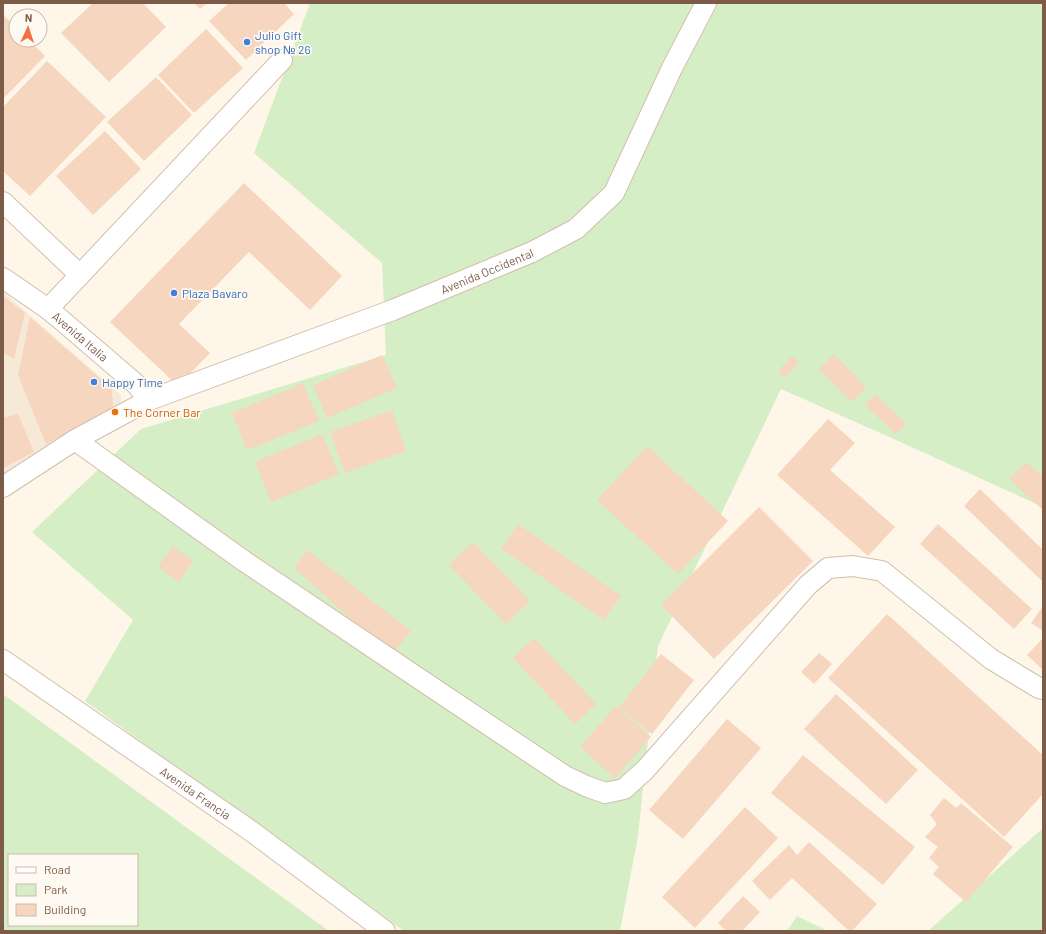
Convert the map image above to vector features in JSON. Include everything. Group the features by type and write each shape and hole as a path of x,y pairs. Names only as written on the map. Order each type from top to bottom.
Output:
{"street":[{"name":"Avenida Occidental","path":"149,400 394,310 532,252 576,229 614,193 672,68 706,3"},
{"path":"48,309 282,60"},
{"path":"3,202 80,275"},
{"name":"Avenida Italia","path":"3,278 48,309 136,384 149,400"},
{"path":"3,487 75,440 149,400"},
{"path":"75,440 244,561 565,776 586,786 605,792 624,789 645,770 808,585 828,568 853,566 882,571 991,659 1043,689"},
{"name":"Avenida Francia","path":"3,660 251,831 385,931"}],"shaded area":[{"path":"3,292 121,395 119,429 3,483"}],"green space":[{"path":"310,3 1043,3 1043,507 781,389 658,646 638,836 620,931 404,931 85,701 133,620 32,532 141,429 386,355 382,263 254,153"},
{"path":"3,694 329,931 3,931"},
{"path":"1043,828 1043,931 928,931"},
{"path":"797,916 828,931 787,931"}],"building":[{"path":"93,3 143,3 166,27 109,82 61,33"},
{"path":"194,3 207,3 200,9"},
{"path":"229,3 284,3 294,14 246,60 209,21"},
{"path":"3,15 8,20 8,48 37,48 45,56 3,99"},
{"path":"206,29 243,68 194,113 158,75"},
{"path":"47,61 106,117 30,196 3,171 3,107"},
{"path":"156,77 192,115 144,161 107,122"},
{"path":"105,131 141,169 93,215 56,176"},
{"name":"Plaza Bavaro","path":"244,183 342,276 310,310 249,252 179,324 210,353 178,386 110,322"},
{"path":"3,296 25,313 14,359 3,353"},
{"path":"30,317 112,389 113,411 46,444 18,375"},
{"path":"834,354 866,387 851,402 819,369"},
{"path":"382,355 397,388 327,418 313,385"},
{"path":"792,356 799,362 785,378 778,371"},
{"path":"303,383 319,421 247,450 232,413"},
{"path":"875,395 906,423 896,434 865,405"},
{"path":"392,410 406,451 345,473 330,432"},
{"path":"18,414 34,452 3,468 3,418"},
{"path":"828,419 855,443 830,470 895,527 868,556 777,475"},
{"path":"322,434 339,474 271,502 255,462"},
{"path":"647,446 728,521 678,574 597,500"},
{"path":"1026,462 1043,477 1043,510 1009,479"},
{"path":"980,489 1043,550 1043,582 964,506"},
{"path":"759,507 813,561 714,659 661,605"},
{"path":"518,524 621,596 604,620 501,549"},
{"path":"938,524 1032,609 1014,629 920,544"},
{"path":"473,542 530,601 506,624 449,565"},
{"path":"173,546 193,561 179,582 158,567"},
{"path":"307,550 411,631 392,655 294,568"},
{"path":"1043,606 1043,631 1031,623"},
{"path":"887,614 1043,755 1043,794 1004,837 828,678"},
{"path":"534,638 596,704 575,724 513,658"},
{"path":"1043,638 1043,670 1027,655"},
{"path":"819,653 832,664 814,684 801,672"},
{"path":"661,654 694,680 652,734 619,708"},
{"path":"836,694 918,770 886,804 804,729"},
{"path":"616,706 651,737 615,778 580,747"},
{"path":"727,719 761,748 683,839 649,810"},
{"path":"803,755 915,847 883,885 771,793"},
{"path":"944,798 956,808 961,803 1013,847 966,902 933,874 939,867 929,858 938,847 925,837 937,824 930,815"},
{"path":"745,807 778,838 695,928 662,897"},
{"path":"809,842 877,904 852,931 849,931 792,878 770,900 752,881 789,845 797,855"},
{"path":"743,896 760,912 742,931 726,931 718,923"}],"place":[{"name":"Julio Gift shop № 26","path":"247,42"},
{"name":"Plaza Bavaro","path":"174,293"},
{"name":"Happy Time","path":"94,382"},
{"name":"The Corner Bar","path":"115,412"}]}
